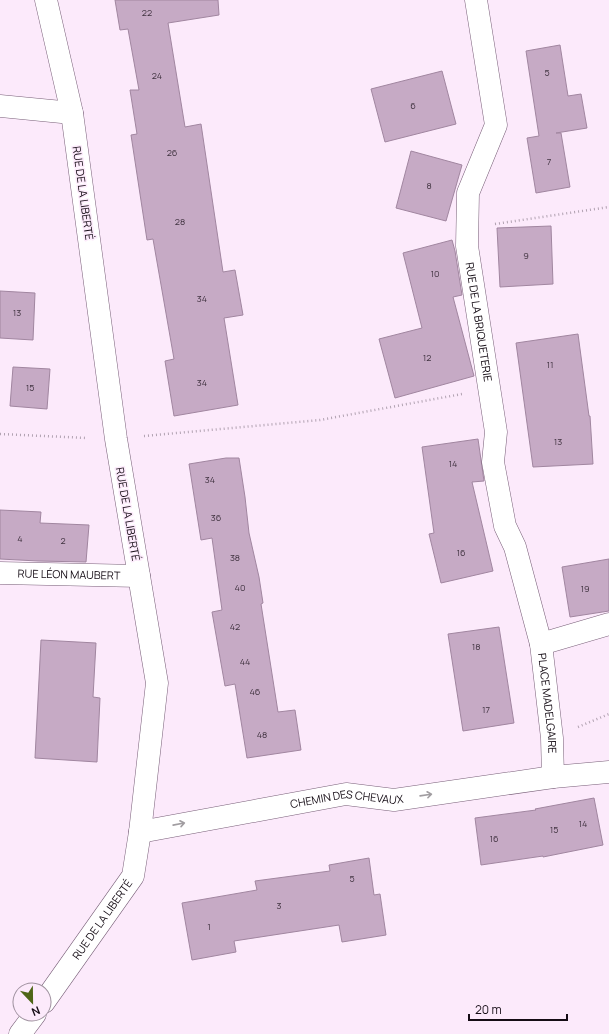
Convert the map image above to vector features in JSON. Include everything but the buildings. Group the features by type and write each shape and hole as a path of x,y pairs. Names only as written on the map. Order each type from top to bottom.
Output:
{"street":[{"name":"RUE DE LA LIBERTÉ","path":"46,0 72,113 116,439 157,683 140,832 133,876 52,991"},
{"name":"RUE DE LA BRIQUETERIE","path":"476,0 496,125 468,193 466,246 496,432 493,462 505,526 515,547 541,644"},
{"path":"0,106 72,113"},
{"name":"RUE LÉON MAUBERT","path":"0,573 139,576"},
{"name":"PLACE MADELGAIRE","path":"553,777 552,738 541,644 609,624"},
{"path":"553,777 609,772"},
{"name":"CHEMIN DES CHEVAUX","path":"140,832 346,794 394,800 553,777"},
{"path":"20,1034 29,1022"}],"path":[{"path":"467,228 609,207"},
{"path":"0,434 116,439 320,420 490,389"}]}
